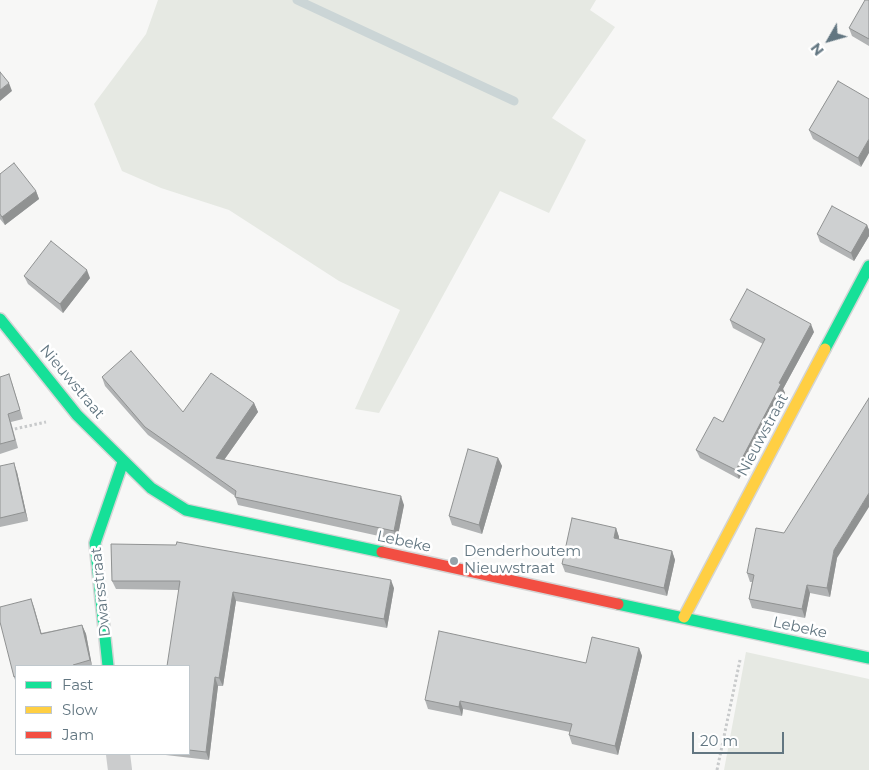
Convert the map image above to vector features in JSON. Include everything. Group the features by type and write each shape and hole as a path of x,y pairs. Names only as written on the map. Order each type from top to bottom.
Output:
{"street":[{"name":"Nieuwstraat","path":"684,617 869,266"},
{"name":"Nieuwstraat","path":"0,319 77,415 123,462"},
{"name":"Lebeke","path":"123,462 151,488 186,510 869,658"},
{"name":"Dwarsstraat","path":"108,665 94,543 123,462"},
{"path":"118,755 120,770"}],"path":[{"path":"0,433 77,415"},
{"path":"717,770 745,632"}],"shaded area":[{"path":"158,0 596,0 590,10 615,27 552,118 586,140 549,213 500,191 379,413 355,409 400,310 339,281 229,210 161,188 122,171 94,104 146,34"},
{"path":"746,652 869,679 869,770 724,770"}],"building":[{"path":"865,0 869,0 869,39 849,28"},
{"path":"0,72 9,83 0,90"},
{"path":"838,81 869,99 869,139 858,158 809,130"},
{"path":"14,163 36,191 2,217 0,214 0,174"},
{"path":"832,206 867,225 851,253 817,234"},
{"path":"51,241 87,270 60,304 24,276"},
{"path":"747,289 811,324 779,383 781,384 736,470 696,450 714,417 723,422 765,339 730,320"},
{"path":"131,351 183,412 211,373 254,403 216,458 401,496 394,531 235,497 236,491 145,427 102,377"},
{"path":"9,374 20,410 8,414 15,440 0,444 0,377"},
{"path":"869,398 869,493 834,550 827,588 807,585 802,609 749,599 754,575 747,573 756,528 784,533"},
{"path":"468,449 498,458 479,525 449,516"},
{"path":"14,463 25,512 0,518 0,466"},
{"path":"572,518 616,528 614,538 672,551 664,588 562,564"},
{"path":"177,542 391,580 384,619 233,592 219,678 215,677 206,752 190,750 190,665 167,665 180,581 112,581 111,544 176,545"},
{"path":"31,599 41,634 82,625 90,660 73,665 15,665 14,677 0,622 0,607"},
{"path":"439,631 586,663 592,637 639,648 615,746 569,735 572,724 460,701 459,707 425,700"}],"waterway":[{"path":"297,0 514,101"}],"traffic: fast":[{"path":"825,349 869,266"},
{"path":"0,319 77,415 151,488 186,510 382,552"},
{"path":"108,665 95,543 123,462"},
{"path":"618,604 869,658"}],"traffic: slow":[{"path":"684,617 825,349"}],"traffic: jam":[{"path":"382,552 618,604"}],"place":[{"name":"Denderhoutem Nieuwstraat","path":"454,561"}]}
